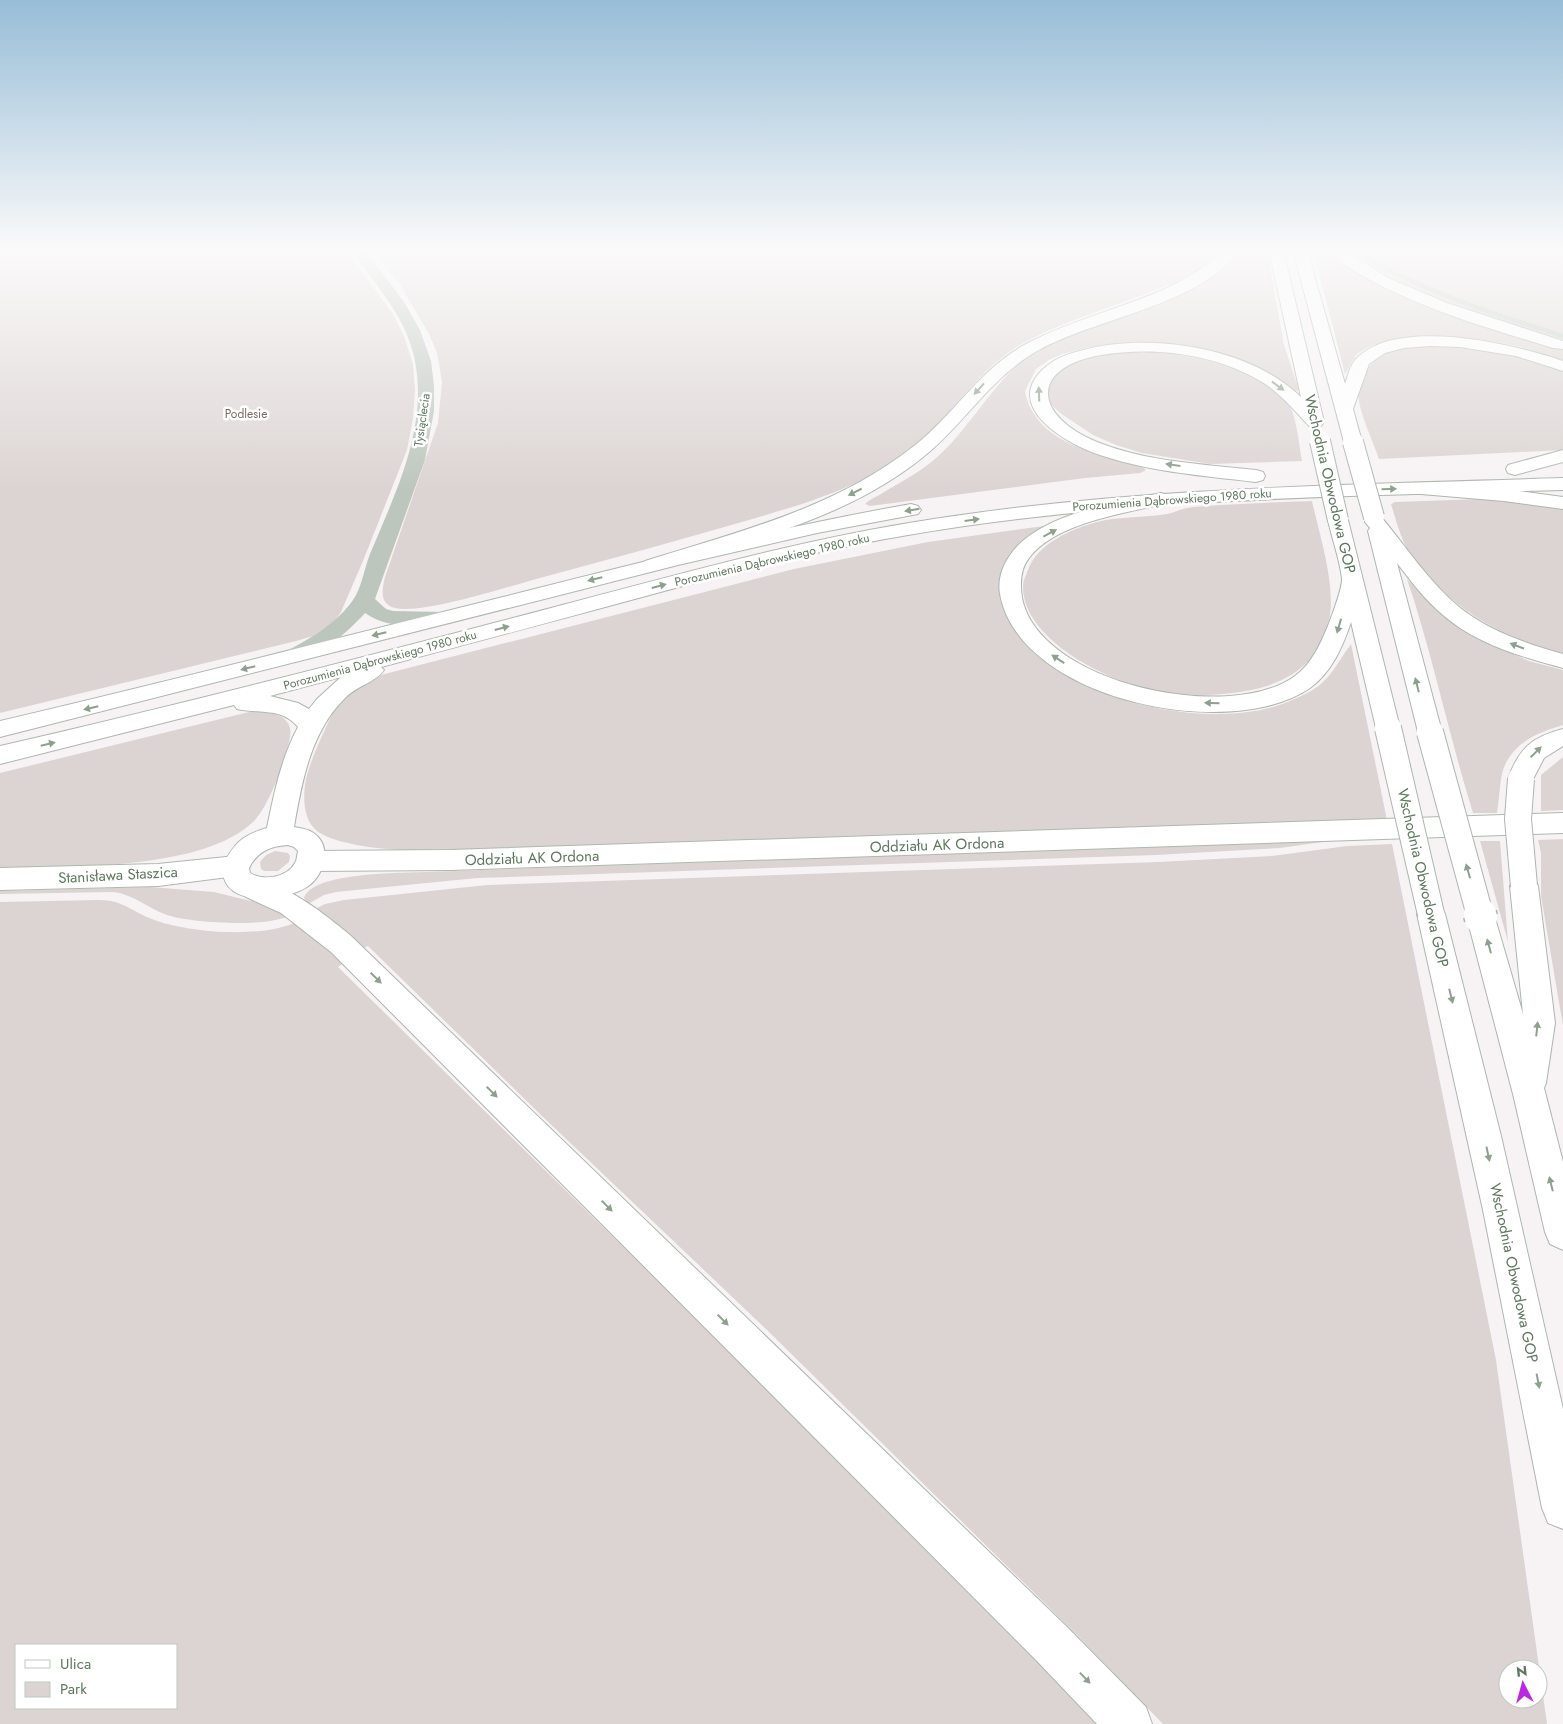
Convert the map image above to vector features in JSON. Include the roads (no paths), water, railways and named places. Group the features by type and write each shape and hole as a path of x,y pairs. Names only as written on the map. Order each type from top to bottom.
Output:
{"main road":[{"path":"652,565 793,521 874,483 922,450 943,430 996,371 1009,360 1069,330"},
{"name":"Wschodnia Obwodowa GOP","path":"1294,330 1431,914 1470,1070 1536,1370 1563,1508"},
{"name":"Wschodnia Obwodowa GOP","path":"1322,330 1529,1094 1563,1232"},
{"path":"1518,330 1563,346"},
{"path":"1344,409 1362,362 1378,350 1393,346 1422,342 1474,343 1525,353 1563,366"},
{"path":"1256,476 1143,461 1086,444 1060,429 1052,421 1039,402 1038,388 1048,371 1081,355 1099,351 1133,348 1181,351 1221,360 1261,375 1290,396 1315,422"},
{"path":"1515,469 1563,456"},
{"name":"Porozumienia Dąbrowskiego 1980 roku","path":"0,755 216,702 746,564 908,529 1067,507 1159,490 1256,476 1563,468"},
{"name":"Porozumienia Dąbrowskiego 1980 roku","path":"1159,490 1416,488 1563,484"},
{"path":"1416,488 1504,495 1563,503"},
{"path":"1159,490 1062,526 1028,547 1017,559 1010,577 1013,606 1020,622 1036,642 1057,659 1112,686 1144,697 1186,702 1243,703 1264,699 1284,692 1302,682 1319,664 1336,636 1353,579"},
{"path":"966,502 1003,497"},
{"name":"Porozumienia Dąbrowskiego 1980 roku","path":"0,729 106,704 652,565 801,530 929,507"},
{"path":"1375,520 1430,589 1453,612 1477,628 1512,644 1563,661"},
{"path":"279,835 289,781 310,726 338,691 404,653"},
{"path":"216,702 270,703 284,706 300,714 310,726"},
{"path":"1529,1094 1538,1023 1519,836 1519,793 1526,764 1532,755 1539,748 1563,737"},
{"name":"Oddziału AK Ordona","path":"311,861 451,860 1563,823"},
{"path":"246,878 270,889 289,883 305,872 311,861 312,849 307,841 294,835 279,835 260,840 248,848 240,858 246,878 294,905 340,944 1037,1629 1129,1724"},
{"name":"Stanisława Staszica","path":"0,879 158,875 246,878"}],"street":[{"name":"Tysiąclecia","path":"295,656 339,629 364,600 417,455 424,423 426,386 418,346 412,330"},
{"path":"364,600 368,607 376,613 386,616 444,618"}],"waterway":[{"path":"1546,330 1563,336"}],"park label":[{"name":"Podlesie","path":"246,414"}]}
